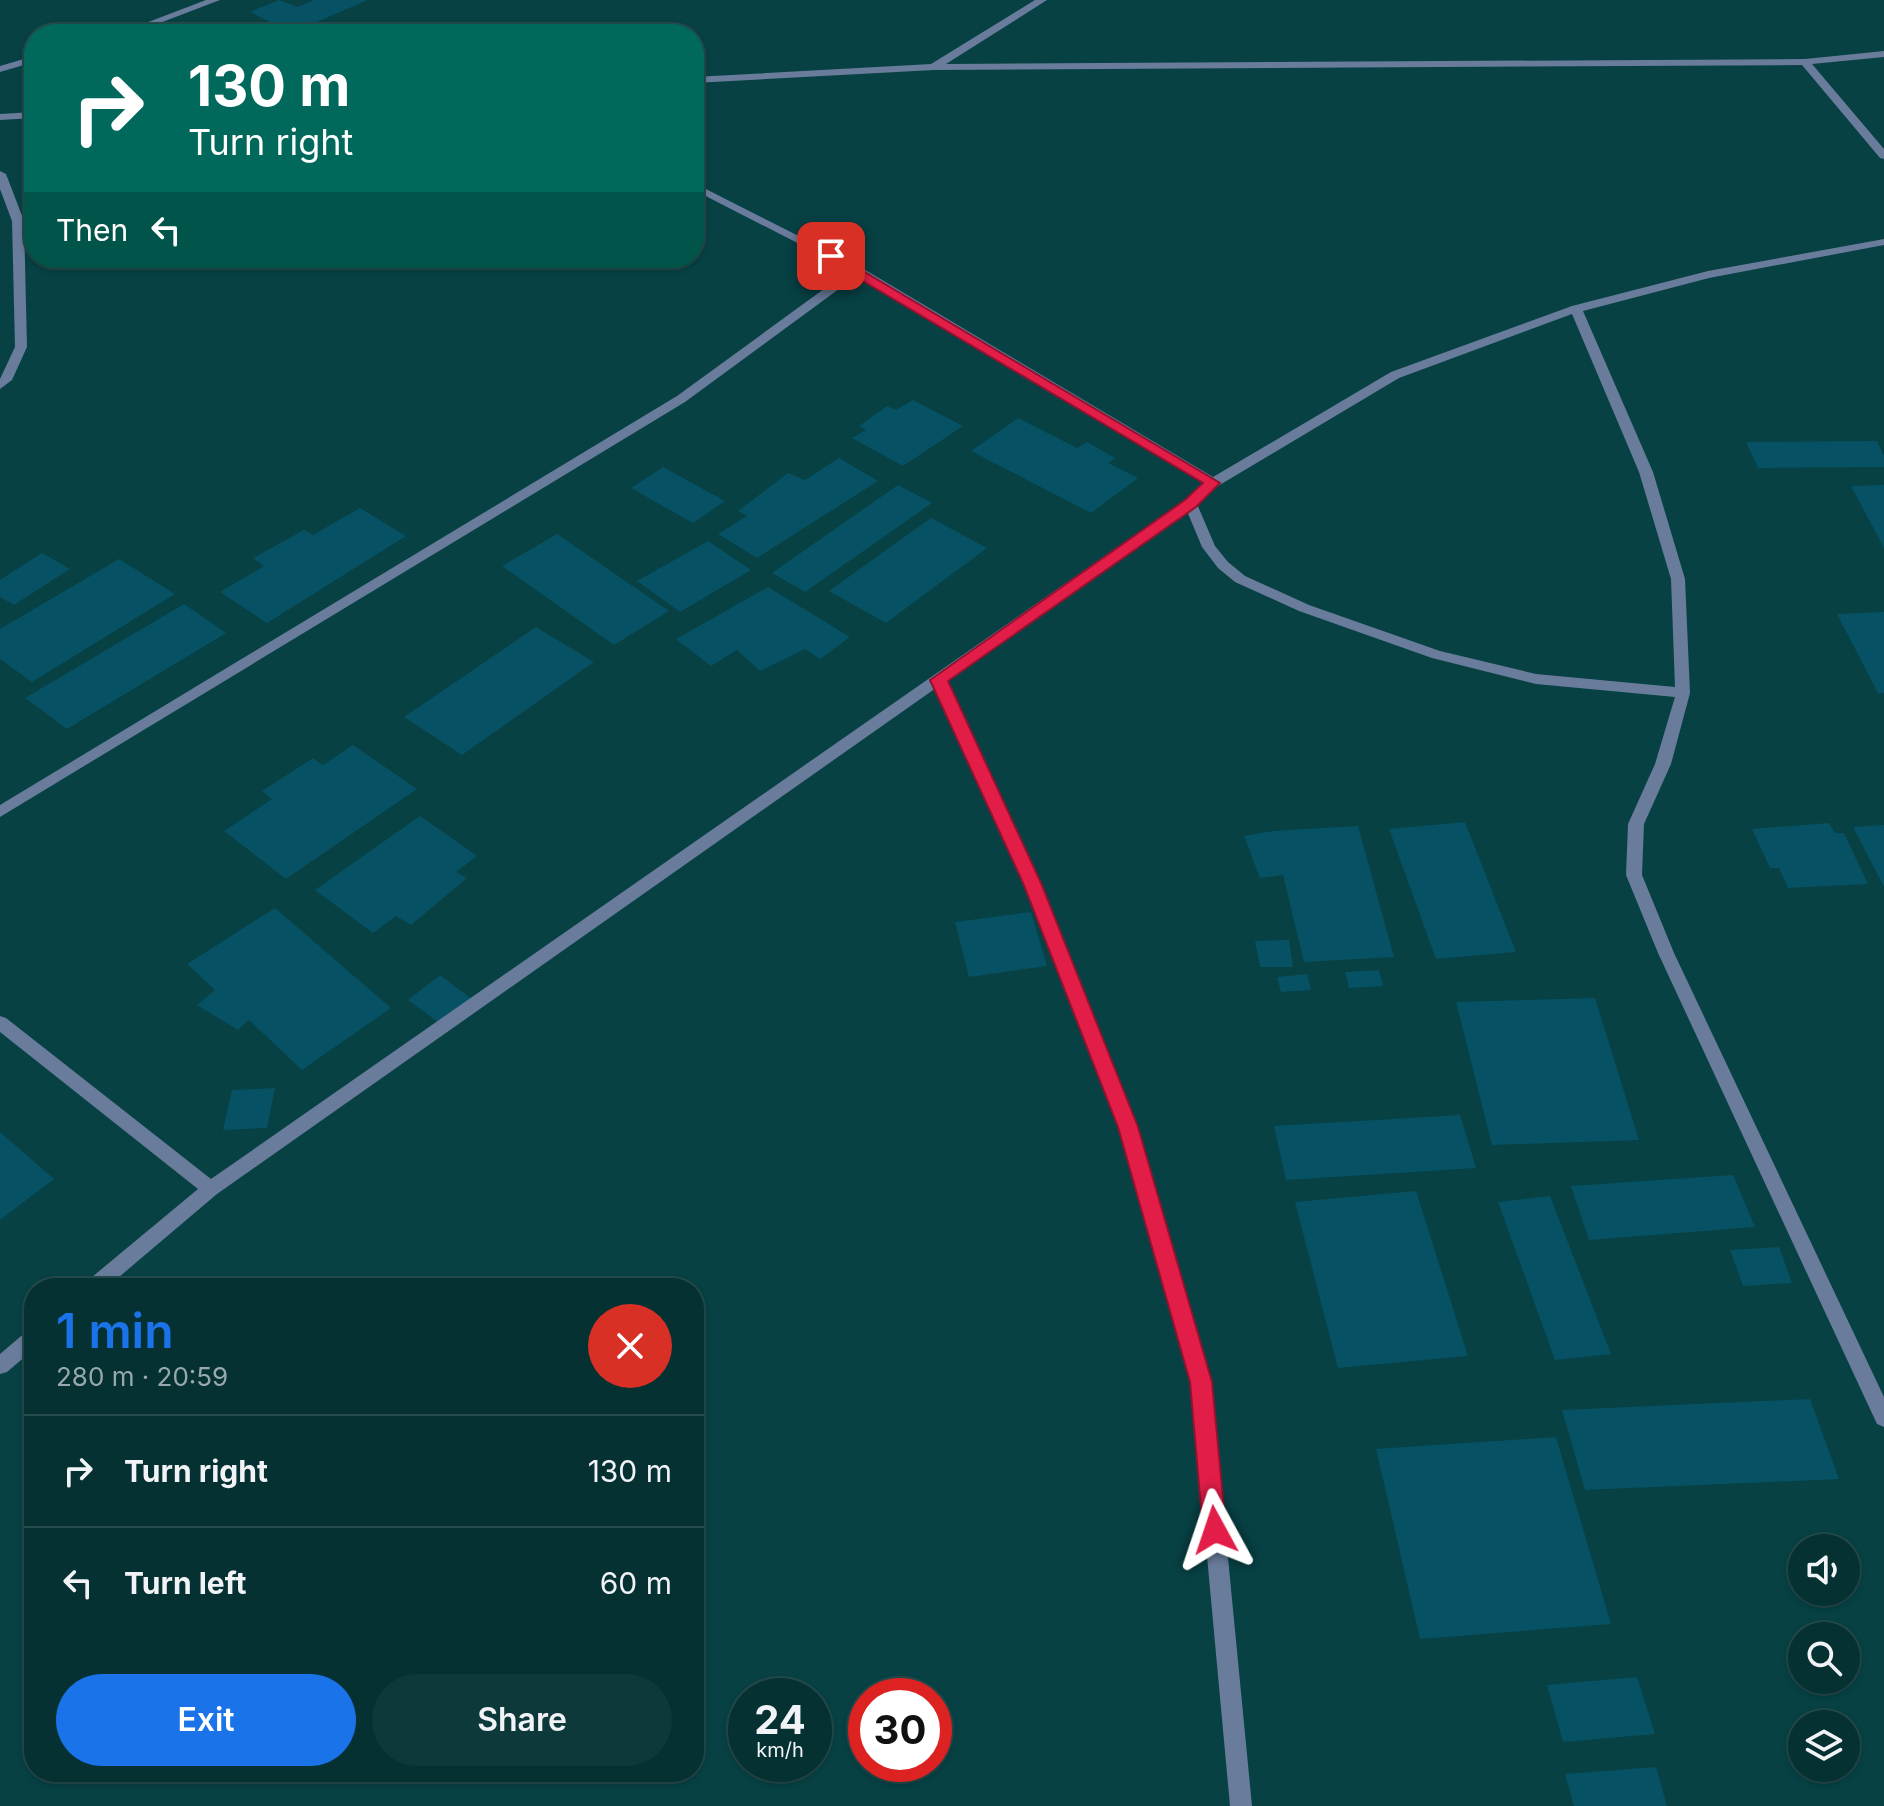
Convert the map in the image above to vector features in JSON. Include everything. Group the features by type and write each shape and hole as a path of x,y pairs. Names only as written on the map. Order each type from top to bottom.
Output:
{"street":[{"path":"150,24 215,0"},
{"path":"934,67 1042,0"},
{"path":"704,79 934,67 1805,62 1884,54"},
{"path":"0,69 24,62"},
{"path":"1805,62 1884,156"},
{"path":"0,117 24,116"},
{"path":"0,174 18,221 21,347 6,380 0,385"},
{"path":"704,191 858,270 1213,483"},
{"path":"105,1278 211,1189 939,680 1190,503 1213,483 1395,375 1576,309 1708,275 1884,242"},
{"path":"0,812 681,399 858,270"},
{"path":"1576,309 1646,472 1678,579 1683,693 1663,764 1636,824 1634,875 1666,953 1884,1418"},
{"path":"1190,503 1209,547 1223,565 1240,579 1304,608 1437,655 1536,679 1683,693"},
{"path":"939,680 1032,883 1128,1127 1201,1382 1241,1806"},
{"path":"0,1023 211,1189"},
{"path":"0,1366 24,1346"}],"building":[{"path":"279,0 298,7 314,0 368,0 312,24 273,24 250,12"},
{"path":"913,400 963,426 903,466 852,438 866,430 859,426 887,406 896,410"},
{"path":"1018,418 1077,448 1087,442 1115,458 1108,463 1138,478 1091,513 971,451"},
{"path":"1877,441 1884,456 1884,467 1758,468 1746,442"},
{"path":"839,458 878,481 757,558 718,534 747,516 738,511 788,473 805,480"},
{"path":"663,467 725,501 693,523 631,488"},
{"path":"898,485 932,503 805,592 772,573"},
{"path":"1884,485 1884,548 1851,486"},
{"path":"360,508 406,536 267,623 220,592 264,566 253,558 304,530 313,535"},
{"path":"931,518 987,548 886,623 829,591"},
{"path":"557,534 669,611 614,645 502,566"},
{"path":"708,541 751,570 680,612 637,581"},
{"path":"42,553 70,569 14,605 0,597 0,580"},
{"path":"119,559 175,594 32,682 0,659 0,629"},
{"path":"768,587 850,637 820,659 805,649 760,671 737,650 711,666 676,639"},
{"path":"184,604 226,633 67,729 25,698"},
{"path":"1884,612 1884,693 1878,693 1837,614"},
{"path":"536,627 594,662 462,755 404,717"},
{"path":"353,745 417,789 286,879 224,831 272,799 262,791 313,758 323,765"},
{"path":"420,816 477,856 456,872 467,878 411,925 396,916 373,933 315,890"},
{"path":"1465,822 1516,952 1436,959 1389,829"},
{"path":"1829,823 1835,833 1844,833 1868,884 1788,888 1779,868 1770,868 1752,829"},
{"path":"1884,825 1884,887 1853,827"},
{"path":"1358,826 1394,957 1304,962 1283,875 1260,878 1244,836 1273,831"},
{"path":"275,908 391,1008 302,1070 249,1020 238,1030 197,1005 215,990 187,964"},
{"path":"1031,912 1047,966 969,977 955,922"},
{"path":"1289,940 1293,967 1260,967 1255,941"},
{"path":"1379,970 1383,986 1349,988 1345,972"},
{"path":"1307,974 1311,990 1281,992 1277,977"},
{"path":"440,975 473,1000 442,1025 408,1000"},
{"path":"1595,998 1639,1140 1492,1145 1456,1002"},
{"path":"275,1088 267,1128 223,1130 232,1090"},
{"path":"1460,1115 1476,1168 1286,1180 1274,1126"},
{"path":"0,1132 54,1179 0,1220"},
{"path":"1733,1175 1755,1227 1589,1240 1571,1186"},
{"path":"1416,1191 1468,1356 1338,1368 1295,1202"},
{"path":"1550,1196 1611,1354 1555,1360 1498,1202"},
{"path":"1779,1247 1792,1283 1743,1286 1730,1250"},
{"path":"1810,1399 1839,1479 1585,1490 1562,1410"},
{"path":"1556,1437 1611,1624 1420,1639 1376,1449"},
{"path":"1637,1677 1655,1734 1563,1742 1547,1685"},
{"path":"1656,1767 1667,1806 1574,1806 1565,1774"}],"route":[{"path":"831,256 1213,483 1190,503 939,680 1032,883 1128,1127 1201,1382 1215,1530"}]}
